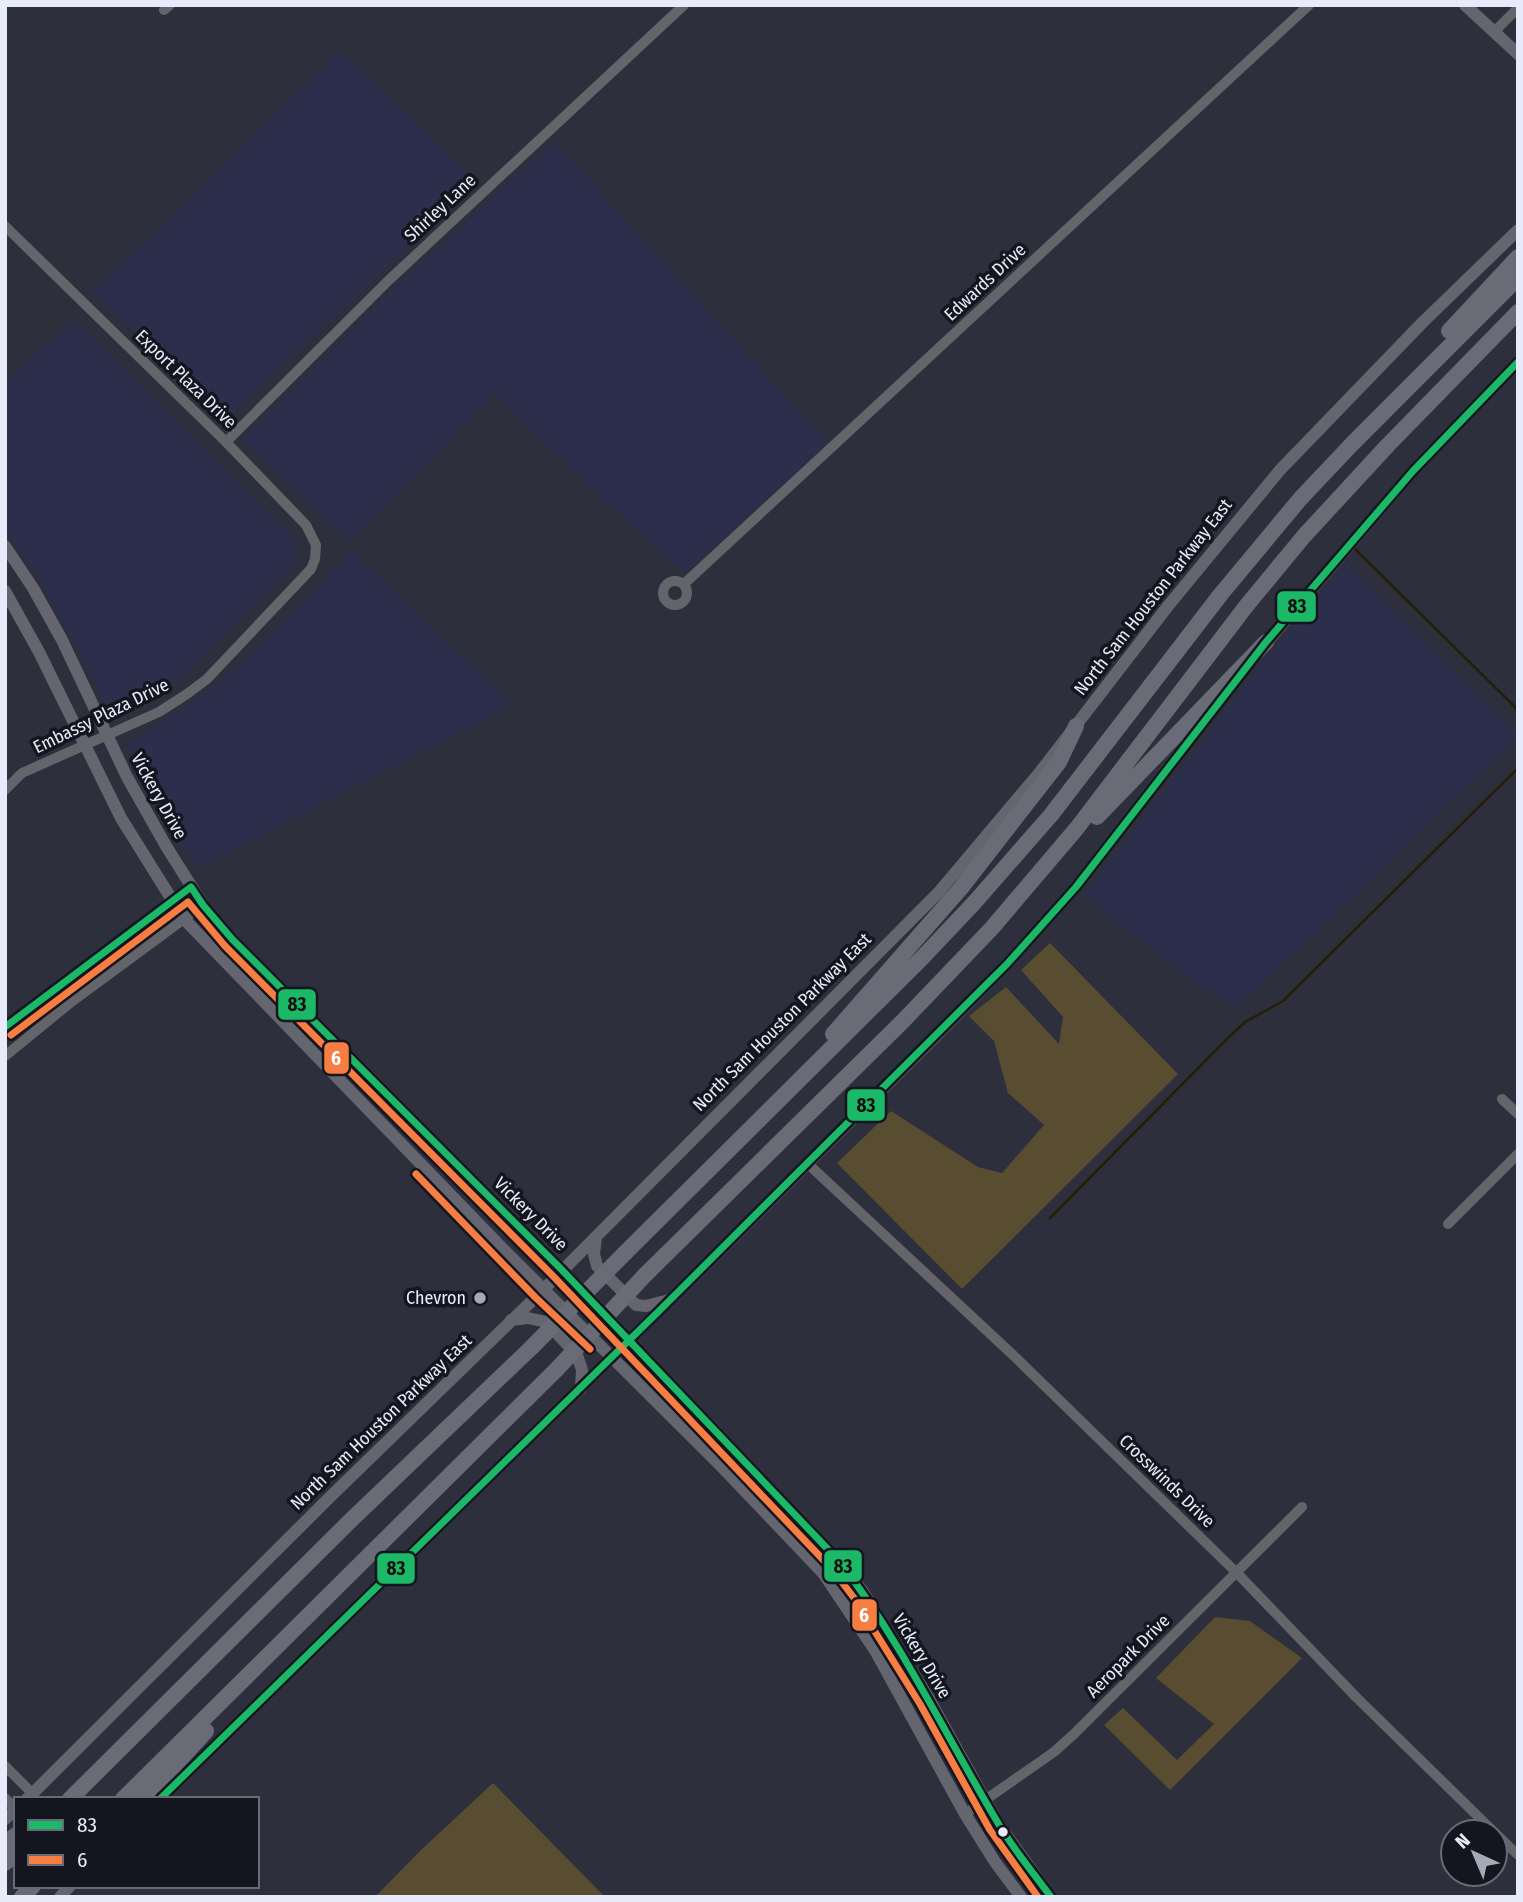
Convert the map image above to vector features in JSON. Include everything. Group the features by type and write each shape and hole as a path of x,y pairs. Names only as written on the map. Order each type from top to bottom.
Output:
{"highway":[{"path":"72,1797 340,1531 532,1347 921,959 1025,846 1221,594 1444,336 1518,257"},
{"path":"1327,470 1518,278"},
{"path":"1018,899 1121,773 1276,569 1388,445 1518,312"},
{"path":"1388,445 1518,327"},
{"path":"125,1797 557,1369 645,1275 902,1022 1266,642"},
{"path":"757,1123 961,888 1059,762 1076,726"},
{"path":"146,1797 395,1530"},
{"path":"63,1797 107,1761"}],"main road":[{"path":"1465,5 1518,54"},
{"name":"North Sam Houston Parkway East","path":"29,1796 543,1290 938,893 1040,772 1168,606 1280,470 1423,322 1518,230"},
{"path":"162,1797 628,1339 671,1300 1007,964 1076,887 1266,642 1413,471 1518,362"},
{"name":"Vickery Drive","path":"5,546 33,588 62,640 107,736 166,846 203,905 232,939 562,1270 840,1562 863,1592 929,1699 999,1825 1051,1897"},
{"name":"Vickery Drive","path":"5,591 121,818 184,919 543,1290 722,1466 823,1573 876,1652 965,1814 1021,1897"},
{"path":"260,997 275,981"},
{"path":"351,1092 369,1075"},
{"path":"596,1237 594,1254 597,1266 636,1305 646,1306 671,1300"},
{"path":"511,1320 528,1318 546,1322 577,1355 582,1370 581,1388"},
{"path":"722,1466 738,1453"},
{"path":"876,1652 893,1642"}],"street":[{"name":"Shirley Lane","path":"226,442 389,280 684,5"},
{"name":"Edwards Drive","path":"684,584 1309,5"},
{"path":"1494,32 1518,8"},
{"name":"Export Plaza Drive","path":"5,226 226,442 306,525 316,545 311,569"},
{"name":"Embassy Plaza Drive","path":"5,790 22,773 159,712 207,679 311,569"},
{"path":"5,1027 191,887"},
{"path":"5,1056 70,1003 203,905"},
{"path":"57,987 70,1003"},
{"path":"1502,1098 1518,1114"},
{"path":"1448,1224 1518,1154"},
{"name":"Crosswinds Drive","path":"807,1163 1013,1354 1237,1573 1357,1698 1481,1818"},
{"name":"Aeropark Drive","path":"965,1814 1054,1752 1074,1734 1302,1507"},
{"path":"5,1766 29,1796"}],"shaded area":[{"path":"341,51 476,180 228,418 93,293"},
{"path":"554,141 828,444 684,573 604,500 495,393 349,542 243,440 392,291"},
{"path":"74,320 291,534 298,555 287,573 186,673 151,696 110,715 34,569 5,530 5,383"},
{"path":"352,552 512,705 200,867 137,781 128,745 203,695 242,663"},
{"path":"1347,563 1518,734 1518,737 1238,1007 1200,987 1084,895 1291,627"},
{"path":"1050,943 1178,1074 962,1289 837,1163 891,1111 978,1167 1002,1173 1044,1125 1008,1093 994,1041 969,1016 1006,987 1059,1044 1063,1017 1021,970"},
{"path":"1215,1617 1250,1621 1302,1658 1170,1790 1104,1725 1123,1708 1177,1760 1214,1724 1156,1678"},
{"path":"493,1783 605,1897 375,1897 420,1851"}],"waterway":[{"path":"1355,549 1518,710"},
{"path":"1050,1218 1226,1040 1245,1022 1283,1001 1518,768"}],"transit line":[{"name":"83","path":"162,1797 659,1311 1007,964 1076,887 1266,642 1413,471 1518,362"},
{"name":"83","path":"5,1027 191,887 232,939 562,1270 840,1562 904,1657 1004,1833 1051,1897"},
{"name":"6","path":"11,1035 188,902 225,946 554,1277 832,1569 854,1598 920,1704 990,1830 1038,1897"},
{"name":"6","path":"416,1174 535,1297 590,1349"}],"place":[{"name":"Chevron","path":"480,1298"}]}
